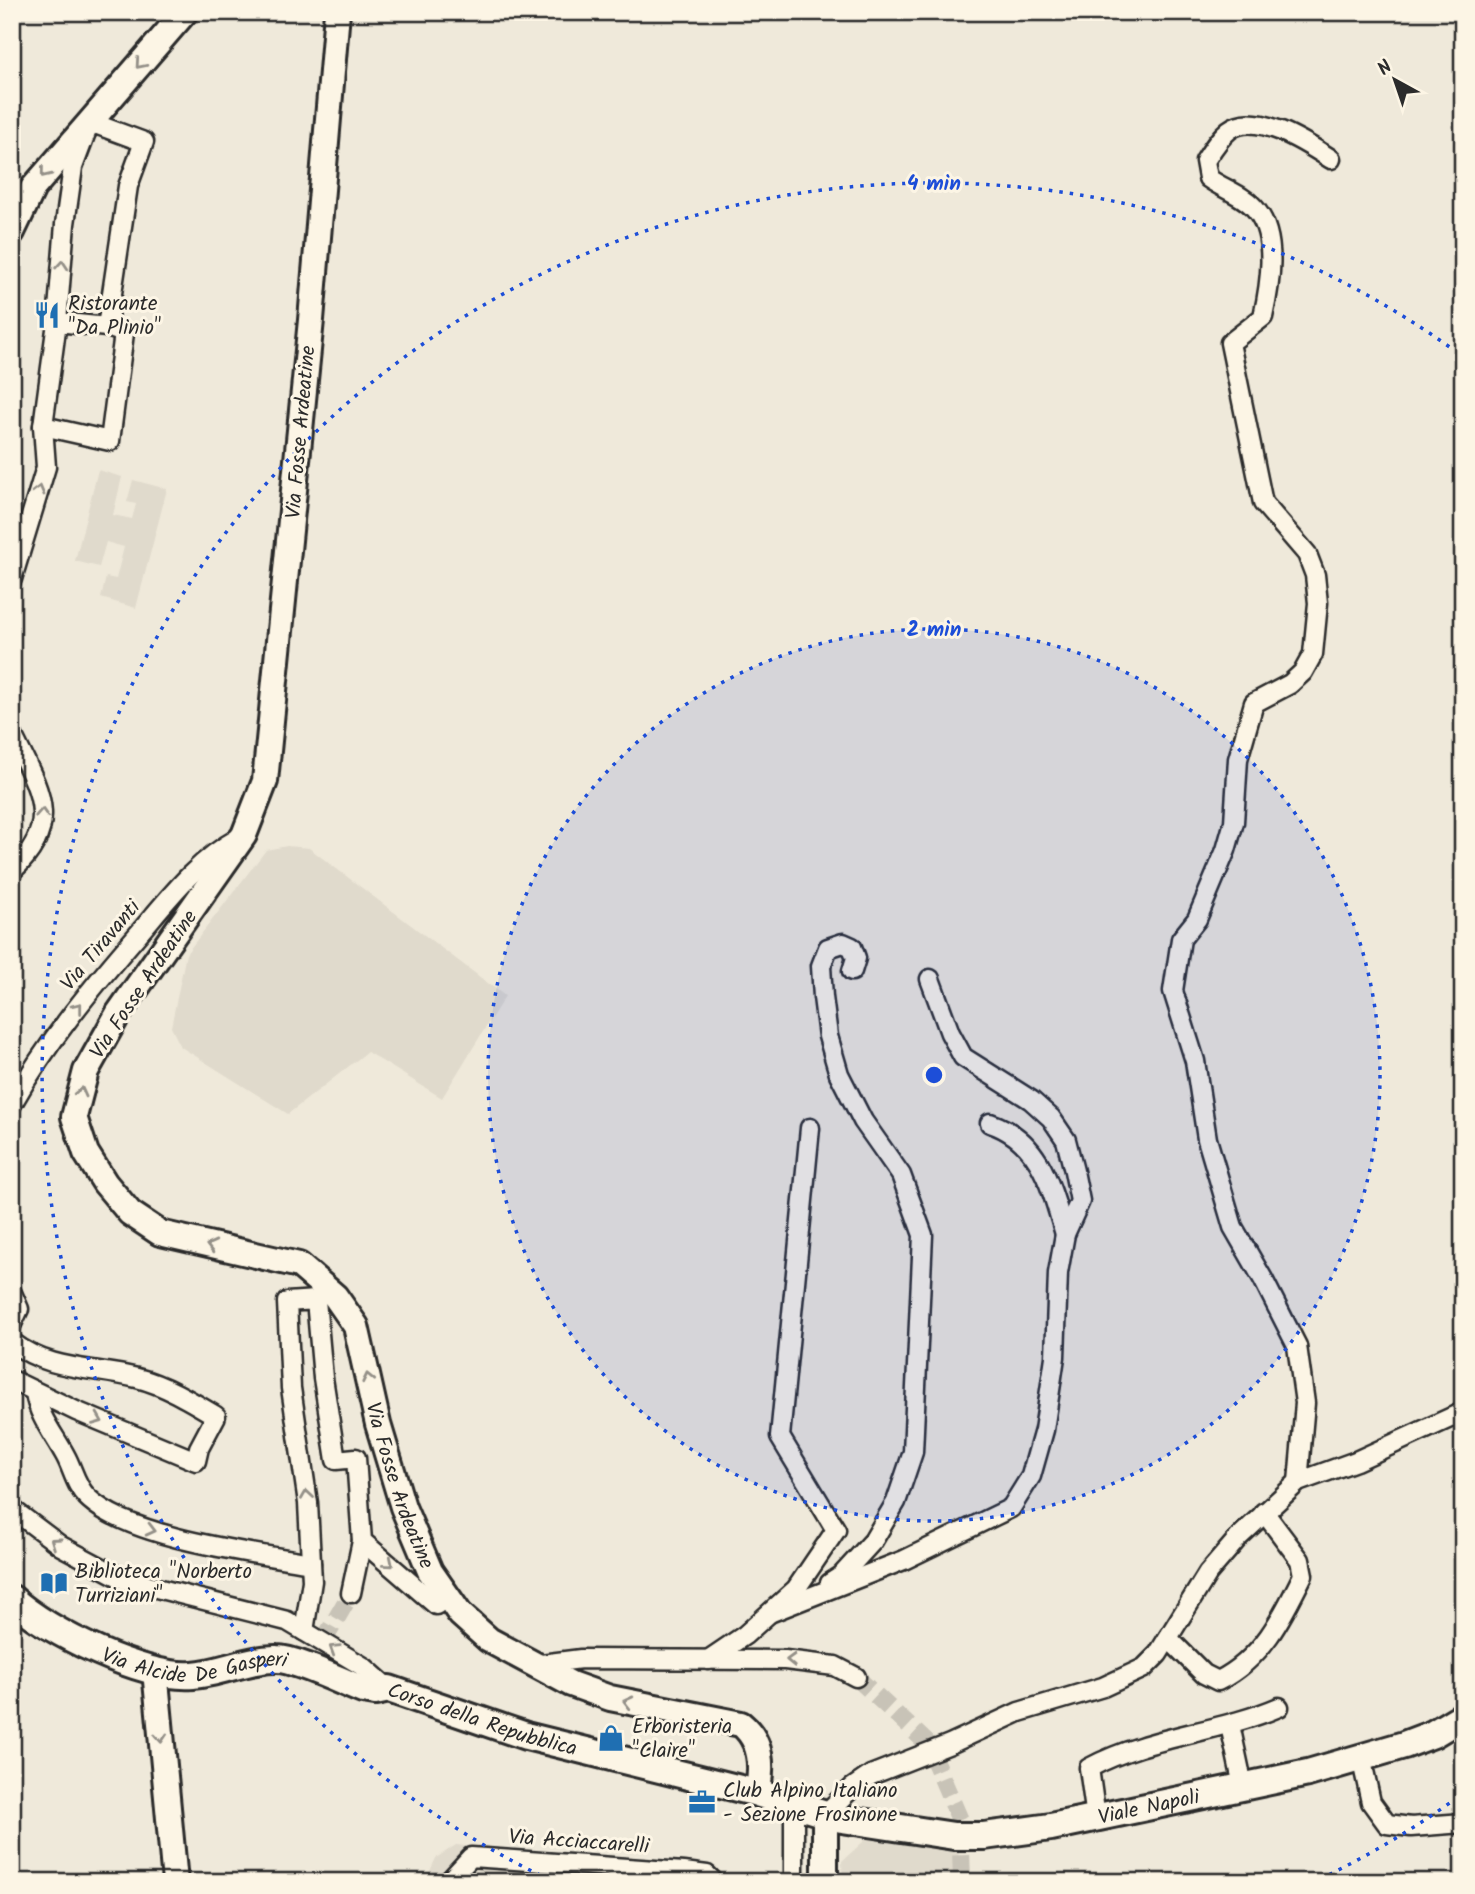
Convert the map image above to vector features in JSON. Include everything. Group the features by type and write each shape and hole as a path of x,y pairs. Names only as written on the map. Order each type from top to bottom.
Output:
{"main road":[{"path":"12,232 33,188 185,12"},
{"name":"Via Fosse Ardeatine","path":"337,12 265,781 244,835 118,1014 86,1071 75,1117 86,1153 105,1183 130,1213 160,1233 299,1265 335,1296 356,1326 378,1424 403,1507 430,1571 460,1614 489,1640 570,1684 610,1698 741,1724 752,1732 757,1743 760,1769 757,1793"},
{"name":"Via Alcide De Gasperi","path":"12,1599 64,1635 155,1670 189,1676 278,1658 363,1690 375,1692 388,1689"},
{"path":"155,1670 175,1882"},
{"name":"Corso della Repubblica","path":"388,1689 526,1736 757,1793 825,1814"},
{"name":"Viale Napoli","path":"825,1814 954,1836 998,1834 1096,1818 1361,1757 1433,1734 1463,1716"},
{"path":"825,1814 825,1882"}],"street":[{"path":"12,579 46,467 43,426 57,323 65,224 74,167 90,122 144,142 128,186 107,327"},
{"path":"1298,1482 1305,1403 1297,1346 1264,1279 1233,1227 1207,1139 1195,1060 1173,991 1181,939 1197,919 1226,850 1234,822 1238,759 1254,703 1290,684 1303,672 1313,654 1318,603 1315,575 1307,554 1263,503 1230,343 1264,317 1270,248 1265,226 1251,205 1208,178 1205,161 1231,128 1248,123 1269,126 1331,159"},
{"path":"43,426 110,441 124,333 107,327 57,323"},
{"path":"12,734 44,807 33,850 12,871"},
{"name":"Via Tiravanti","path":"12,1104 57,1034 156,913 204,861 244,835"},
{"path":"806,1599 841,1576 873,1541 896,1502 913,1452 916,1416 923,1235 901,1175 863,1121 839,1074 828,1036 821,966 828,948 843,943 852,947 856,958 852,971"},
{"path":"772,1612 904,1560 1011,1508 1031,1476 1044,1430 1055,1357 1058,1273 1065,1234 1080,1201 1066,1140 1051,1118 1031,1100 962,1057 930,979"},
{"path":"990,1123 1025,1141 1039,1160 1065,1234"},
{"path":"708,1660 772,1612 796,1589 836,1530 780,1437 810,1128"},
{"path":"12,1293 19,1309 12,1324"},
{"path":"304,1631 312,1594 308,1503 291,1388 287,1302 316,1300 323,1378 336,1460 356,1458 362,1541 351,1593"},
{"path":"12,1342 47,1362 140,1379 178,1394 216,1416 199,1448 196,1461 12,1380"},
{"path":"35,1392 38,1411 66,1456 76,1483 87,1497 121,1520 216,1546 311,1563"},
{"path":"825,1814 852,1787 871,1775 950,1744 1019,1712 1125,1679 1144,1668 1168,1638 1208,1573 1264,1512 1298,1482 1356,1461 1463,1412"},
{"name":"Corso della Repubblica","path":"12,1509 61,1546 125,1580 287,1622 364,1667 388,1689"},
{"path":"1168,1638 1204,1674 1218,1681 1235,1672 1261,1649 1303,1575 1300,1560 1264,1512"},
{"path":"362,1541 436,1605 447,1597"},
{"path":"533,1665 581,1659 810,1661 835,1666 856,1677"},
{"path":"1096,1818 1089,1768 1124,1751 1230,1725 1279,1707"},
{"path":"1230,1725 1243,1786"},
{"path":"1361,1757 1371,1802 1387,1824 1411,1827 1463,1823"},
{"path":"794,1804 794,1882"},
{"name":"Via Acciaccarelli","path":"448,1882 471,1857 684,1872 707,1875 714,1882"}],"shaded area":[{"path":"98,470 122,477 113,515 132,519 136,504 127,502 133,480 167,489 136,608 101,598 106,577 116,579 124,547 106,542 99,567 75,561"},
{"path":"287,846 309,848 505,996 442,1098 367,1052 288,1114 181,1047 171,1027 186,954 266,850"},
{"path":"876,1830 959,1843 958,1882 843,1882 842,1861"},
{"path":"456,1845 649,1865 650,1882 425,1882 436,1858"}],"tunnel":[{"path":"323,1642 351,1593"},
{"path":"856,1677 927,1743 960,1820 962,1882"}],"place":[{"name":"Ristorante \"Da Plinio\"","path":"47,315"},
{"name":"Biblioteca \"Norberto Turriziani\"","path":"54,1583"},
{"name":"Erboristeria \"Claire\"","path":"611,1738"},
{"name":"Club Alpino Italiano - Sezione Frosinone","path":"702,1802"}]}
